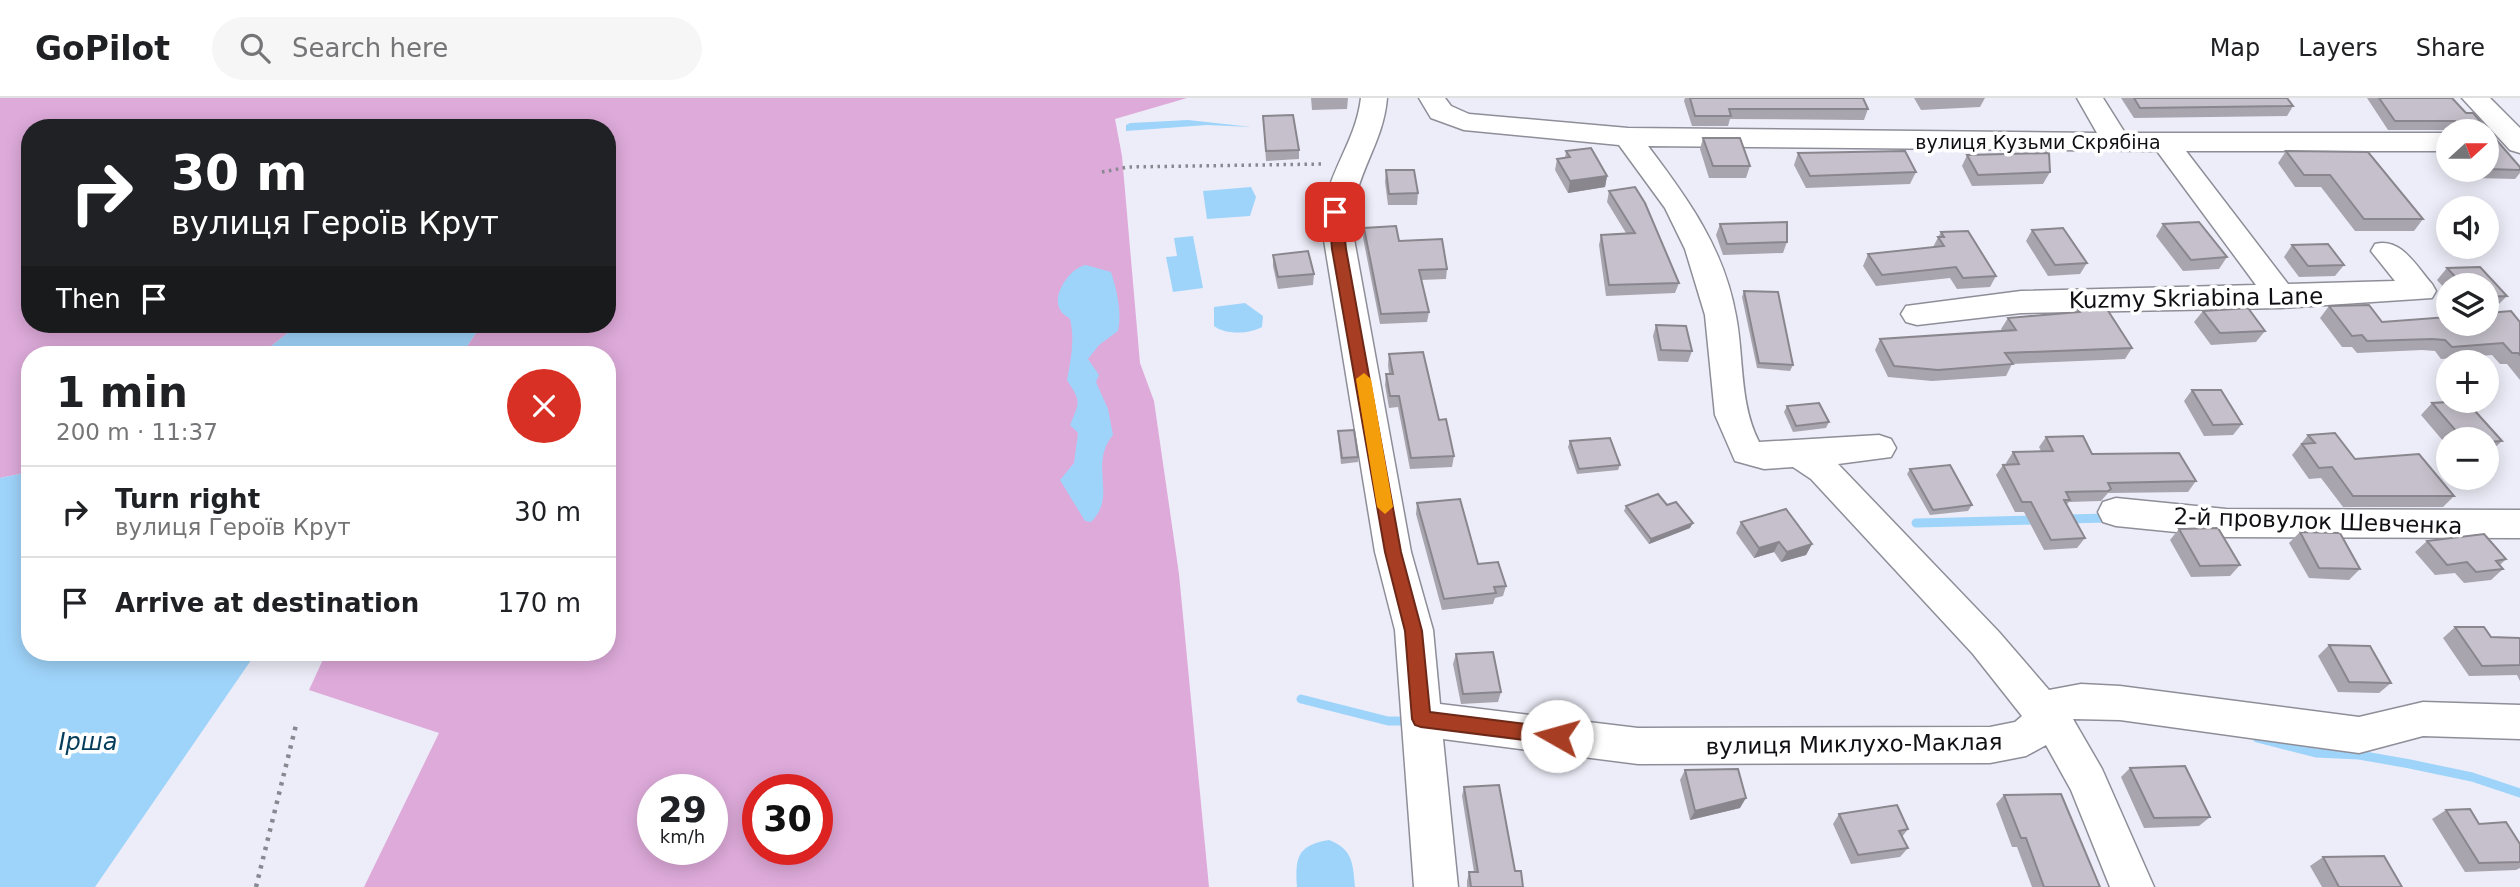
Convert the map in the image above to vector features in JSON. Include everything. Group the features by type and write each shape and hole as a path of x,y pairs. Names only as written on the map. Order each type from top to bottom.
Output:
{"street":[{"path":"1374,98 1375,118 1349,164 1335,212 1339,249 1393,552 1412,621 1436,887"},
{"name":"вулиця Кузьми Скрябіна","path":"1432,98 1441,112 1464,122 1628,137 2117,143 2436,142"},
{"path":"2090,98 2117,143"},
{"path":"2475,98 2519,143"},
{"path":"1628,137 1680,207 1696,240 1721,313 1715,382 1738,439 1747,452 1764,456 1879,448"},
{"path":"2165,142 2281,297"},
{"path":"2499,142 2519,143"},
{"name":"Kuzmy Skriabina Lane","path":"1917,313 1959,312 2014,302 2281,297 2421,291 2386,251"},
{"path":"1799,454 1823,470 1845,491 1909,564 1986,643 2047,716 2076,756 2132,887"},
{"name":"2-й провулок Шевченка","path":"2116,512 2225,523 2520,524"},
{"name":"вулиця Миклухо-Маклая","path":"1421,719 1638,746 1959,746 2026,738 2061,704 2081,701 2359,735 2423,719 2520,722"}],"path":[{"path":"1102,172 1157,166 1349,164"},
{"path":"256,887 297,721"}],"shaded area":[{"path":"0,98 1187,98 1115,119 1122,156 1140,363 1154,401 1179,574 1209,887 364,887 439,733 309,690 322,661 616,661 616,346 467,346 476,333 616,333 616,119 21,119 21,333 288,333 271,346 21,346 21,474 0,478"}],"water":[{"path":"1188,120 1252,127 1207,125 1126,131 1126,125 1130,123"},
{"path":"1251,187 1256,197 1250,216 1207,219 1203,191"},
{"path":"1193,236 1203,288 1173,292 1166,257 1177,256 1174,238"},
{"path":"1086,265 1111,272 1119,316 1118,331 1099,345 1088,359 1099,375 1096,382 1108,409 1113,435 1103,458 1102,502 1099,512 1091,522 1085,521 1060,480 1074,463 1078,433 1070,425 1078,402 1067,380 1072,349 1070,319 1061,311 1058,298 1068,277"},
{"path":"1245,303 1263,316 1262,327 1238,332 1224,331 1214,326 1214,307"},
{"path":"288,333 476,333 467,346 271,346"},
{"name":"Ірша","path":"21,474 21,661 250,661 95,887 0,887 0,478"},
{"path":"1329,840 1343,848 1350,858 1355,887 1297,887 1300,854 1310,845"}],"building":[{"path":"1690,98 1863,98 1868,109 1729,109 1731,116 1695,116"},
{"path":"2134,98 2287,98 2293,106 2140,108"},
{"path":"2379,98 2452,98 2466,113 2473,113 2478,119 2436,119 2395,121"},
{"path":"1293,115 1299,150 1266,151 1263,116"},
{"path":"1703,138 1740,138 1750,166 1713,166"},
{"path":"2499,143 2520,167 2520,170 2499,169"},
{"path":"1591,148 1607,176 1570,181 1557,159 1570,157 1566,151"},
{"path":"1905,151 1916,172 1810,176 1798,153"},
{"path":"2286,151 2368,152 2423,219 2364,219 2330,175 2304,175"},
{"path":"2049,153 2050,172 1978,175 1967,155"},
{"path":"1386,170 1414,170 1418,193 1389,194"},
{"path":"1635,187 1645,203 1679,283 1609,285 1601,235 1635,233 1609,191"},
{"path":"1787,222 1787,242 1727,244 1720,224"},
{"path":"2199,222 2227,257 2191,260 2163,224"},
{"path":"1396,226 1399,241 1442,239 1447,269 1419,270 1429,312 1381,314 1364,228"},
{"path":"2063,228 2087,263 2055,265 2032,230"},
{"path":"1968,231 1996,276 1963,278 1956,267 1882,275 1868,254 1944,246 1938,237 1944,237 1941,232"},
{"path":"2328,244 2344,265 2308,266 2292,245"},
{"path":"1308,251 1314,274 1278,277 1273,255"},
{"path":"2480,267 2486,273 2452,273 2447,268"},
{"path":"2499,287 2507,296 2499,296"},
{"path":"1744,291 1778,292 1793,365 1759,363"},
{"path":"2369,305 2382,322 2436,318 2436,336 2499,336 2499,312 2511,311 2520,322 2520,355 2512,353 2503,343 2452,347 2445,340 2432,339 2367,341 2362,335 2352,336 2329,306"},
{"path":"2105,306 2132,348 2005,353 2013,364 1938,370 1894,366 1880,339 2016,330 2008,318 2080,312 2077,307"},
{"path":"2248,308 2265,331 2220,333 2203,311"},
{"path":"1656,325 1686,326 1692,351 1661,350"},
{"path":"1423,352 1439,420 1446,419 1454,456 1411,458 1399,396 1390,396 1386,374 1393,374 1389,354"},
{"path":"2192,390 2221,390 2242,424 2213,425"},
{"path":"1819,403 1829,422 1796,426 1787,406"},
{"path":"2441,413 2477,413 2489,427 2453,427"},
{"path":"1354,430 1358,457 1342,458 1338,431"},
{"path":"2335,433 2355,459 2419,454 2436,474 2436,490 2449,490 2454,496 2353,496 2332,467 2319,468 2302,444 2315,443 2308,435"},
{"path":"2083,436 2092,454 2179,453 2196,481 2108,483 2111,489 2108,491 2066,492 2070,500 2064,500 2085,538 2051,540 2031,502 2022,502 2003,465 2019,464 2013,452 2053,451 2046,437"},
{"path":"1610,438 1620,465 1579,469 1570,441"},
{"path":"1950,465 1972,505 1933,510 1910,469"},
{"path":"1658,494 1667,505 1676,502 1693,523 1651,539 1626,506"},
{"path":"1460,499 1478,564 1498,562 1506,586 1494,587 1496,593 1444,599 1417,503"},
{"path":"1786,509 1812,544 1787,552 1779,542 1759,548 1741,522"},
{"path":"2218,528 2240,565 2200,566 2179,529"},
{"path":"2300,532 2340,533 2360,569 2319,568"},
{"path":"2484,534 2506,559 2496,561 2503,569 2476,572 2467,562 2447,565 2427,541"},
{"path":"2455,627 2484,627 2491,637 2520,638 2520,665 2482,666"},
{"path":"2329,645 2370,646 2391,683 2349,682"},
{"path":"1493,652 1501,692 1463,694 1456,654"},
{"path":"2185,766 2210,817 2154,818 2130,768"},
{"path":"1738,769 1746,798 1695,811 1685,770"},
{"path":"1499,785 1515,871 1521,871 1523,887 1471,887 1469,872 1478,872 1464,787"},
{"path":"2061,794 2100,887 2044,887 2026,838 2021,838 2004,795"},
{"path":"1897,805 1908,829 1899,831 1908,848 1858,855 1839,814"},
{"path":"2470,809 2479,824 2506,822 2520,844 2520,862 2479,863 2446,810"},
{"path":"2384,856 2402,887 2339,887 2323,857"}],"waterway":[{"path":"2066,519 2109,518"},
{"path":"1916,523 2039,520"},
{"path":"1301,699 1388,721 1405,721"},
{"path":"2257,738 2316,753 2359,755 2410,764 2472,777 2520,793"}],"slow traffic":[{"path":"1364,379 1385,507"}],"route":[{"path":"1335,212 1339,249 1393,552 1414,631 1421,719 1557,736"}]}
